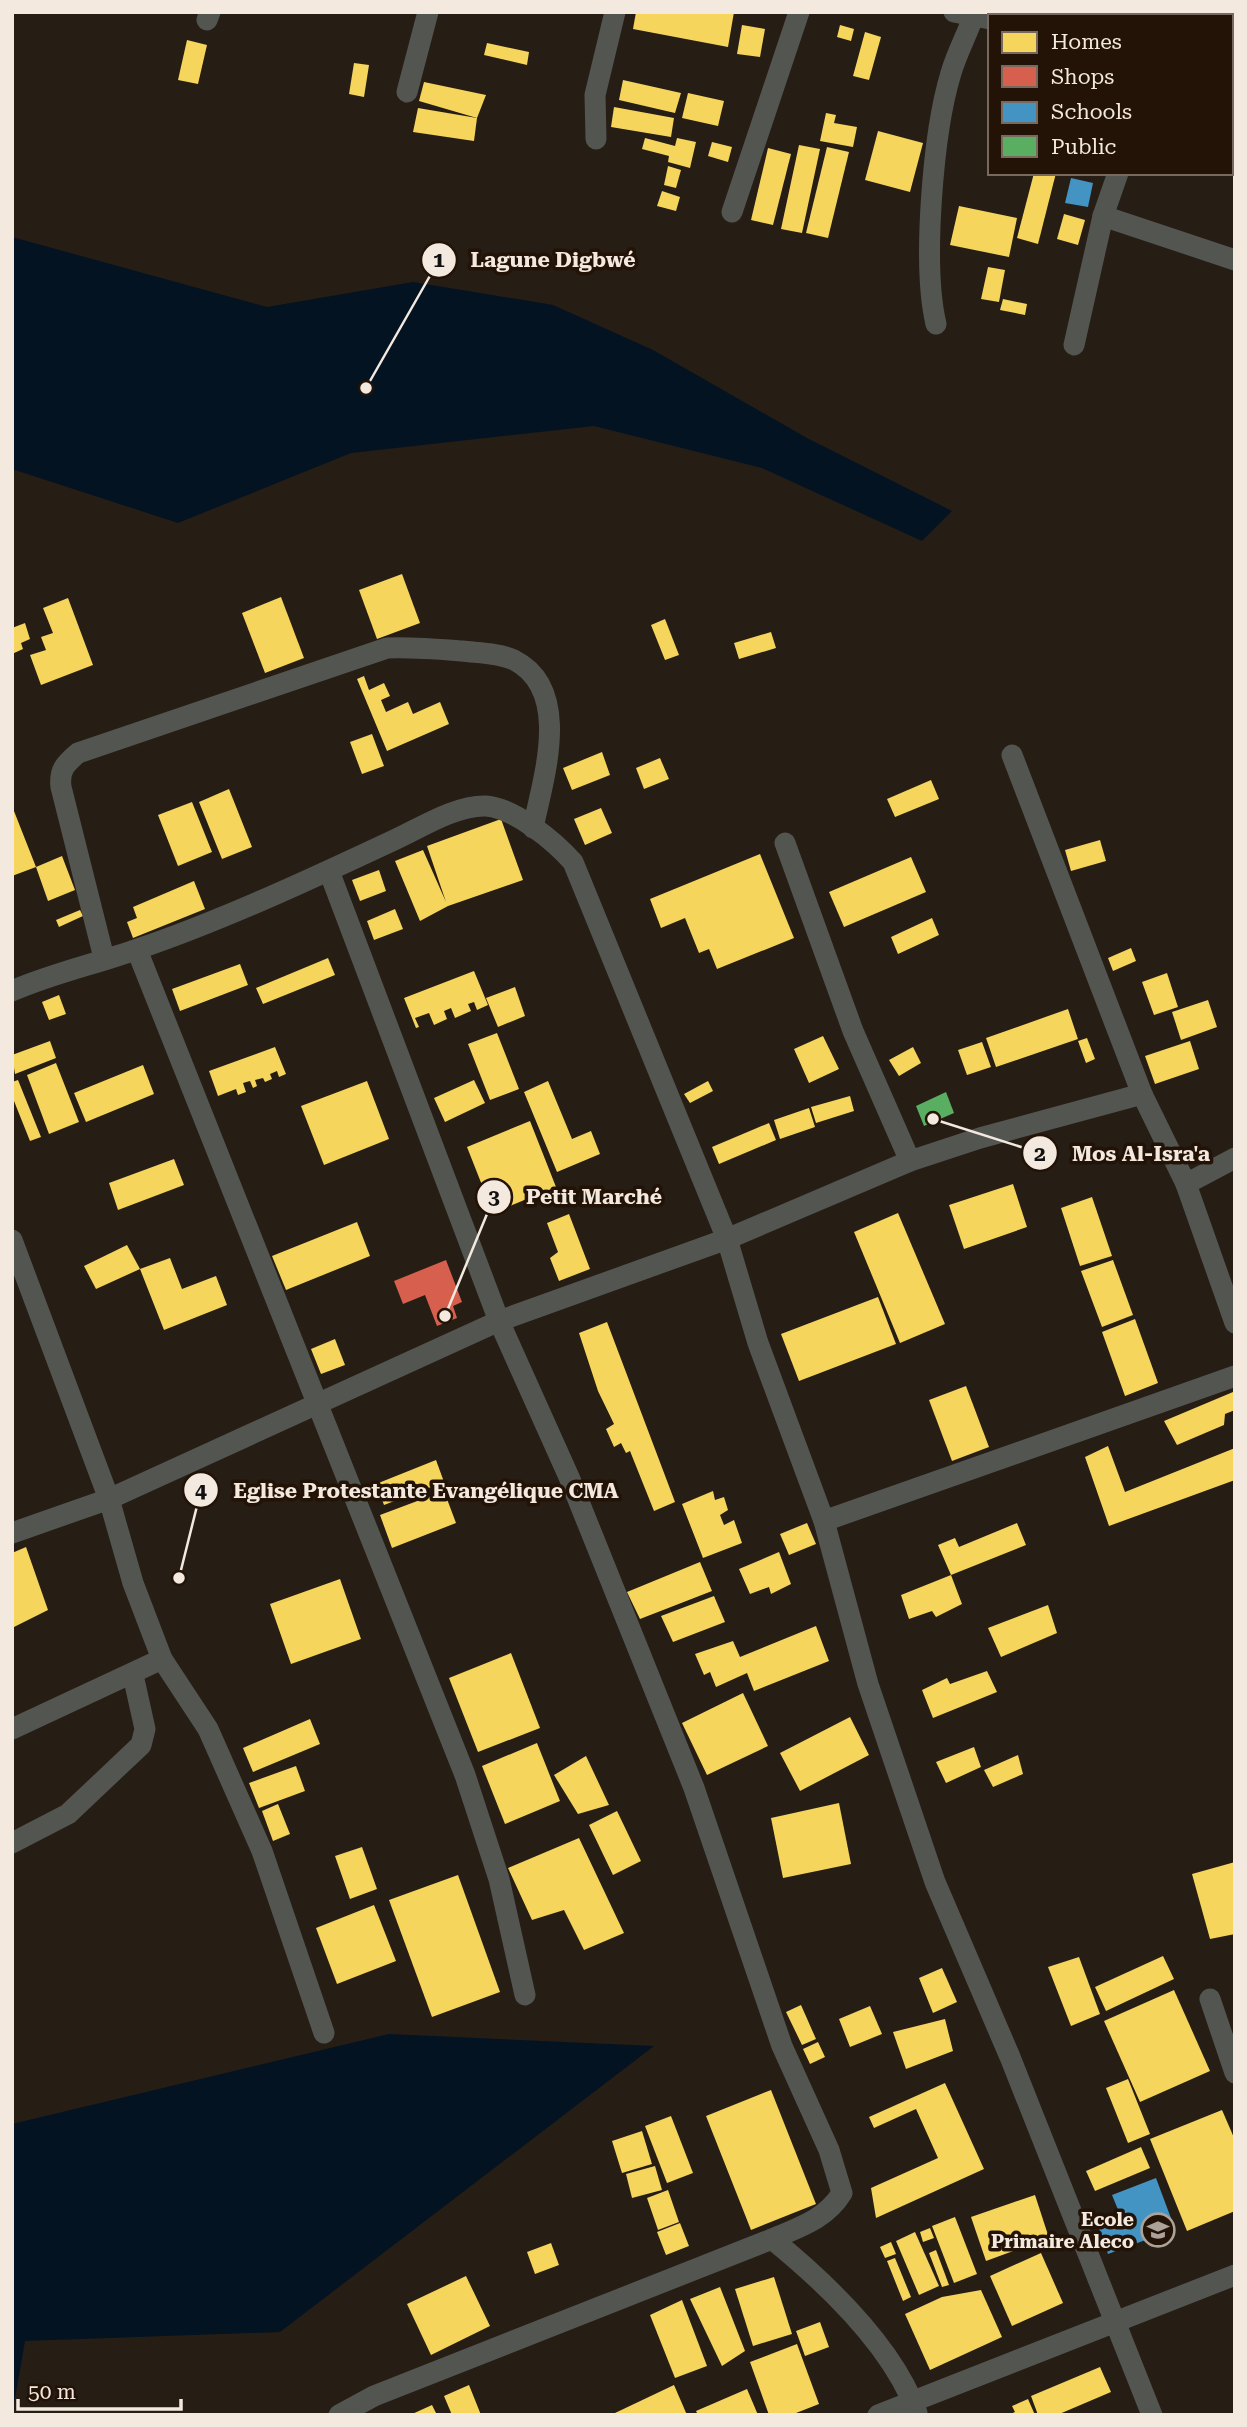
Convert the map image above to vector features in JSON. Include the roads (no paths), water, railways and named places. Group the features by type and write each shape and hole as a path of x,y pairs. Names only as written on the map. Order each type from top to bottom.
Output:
{"street":[{"path":"407,92 428,12"},
{"path":"596,139 595,94 614,12"},
{"path":"732,212 799,12"},
{"path":"936,324 930,298 936,160 951,72 973,15"},
{"path":"1074,345 1103,216 1117,175"},
{"path":"1103,216 1235,260"},
{"path":"104,958 61,787 60,774 66,763 78,753 387,648 410,647 488,654 513,659 531,672 543,689 548,711 549,736 533,828"},
{"path":"1012,755 1142,1094 1186,1184 1235,1323"},
{"path":"12,991 104,958 137,950 329,871 470,807 488,806 533,828 555,842 573,863 589,894 727,1239 758,1343 824,1521 867,1684 935,1882 1010,2057 1152,2415"},
{"path":"785,844 853,1031 910,1161"},
{"path":"329,871 499,1321 569,1477 689,1774 782,2046 841,2182 842,2193 834,2206 821,2217 772,2239 374,2396 339,2415"},
{"path":"137,950 465,1775 499,1879 525,1995"},
{"path":"12,1533 109,1499 499,1321 727,1239 910,1161 979,1138 1142,1094"},
{"path":"1186,1184 1235,1158"},
{"path":"12,1240 21,1281 109,1499 133,1583 162,1660 208,1729 262,1851 324,2033"},
{"path":"824,1521 1097,1422 1235,1376"},
{"path":"12,1729 162,1660"},
{"path":"12,1843 68,1814 141,1745 145,1729 133,1675"},
{"path":"1210,1999 1233,2062"},
{"path":"772,2239 847,2305 876,2343 915,2408"},
{"path":"878,2415 915,2408 1114,2322 1235,2275"}],"water":[{"path":"12,237 267,307 413,282 553,305 653,350 807,438 952,511 922,541 762,468 594,426 351,453 178,523 12,469"},
{"path":"389,2034 654,2046 280,2332 25,2341 12,2415 12,2124"}],"place":[{"name":"Lagune Digbwé","path":"366,388"},
{"name":"Mos Al-Isra'a","path":"933,1119"},
{"name":"Petit Marché","path":"445,1316"},
{"name":"Eglise Protestante Evangélique CMA","path":"179,1578"},
{"name":"Ecole Primaire Aleco","path":"1158,2230"}]}
